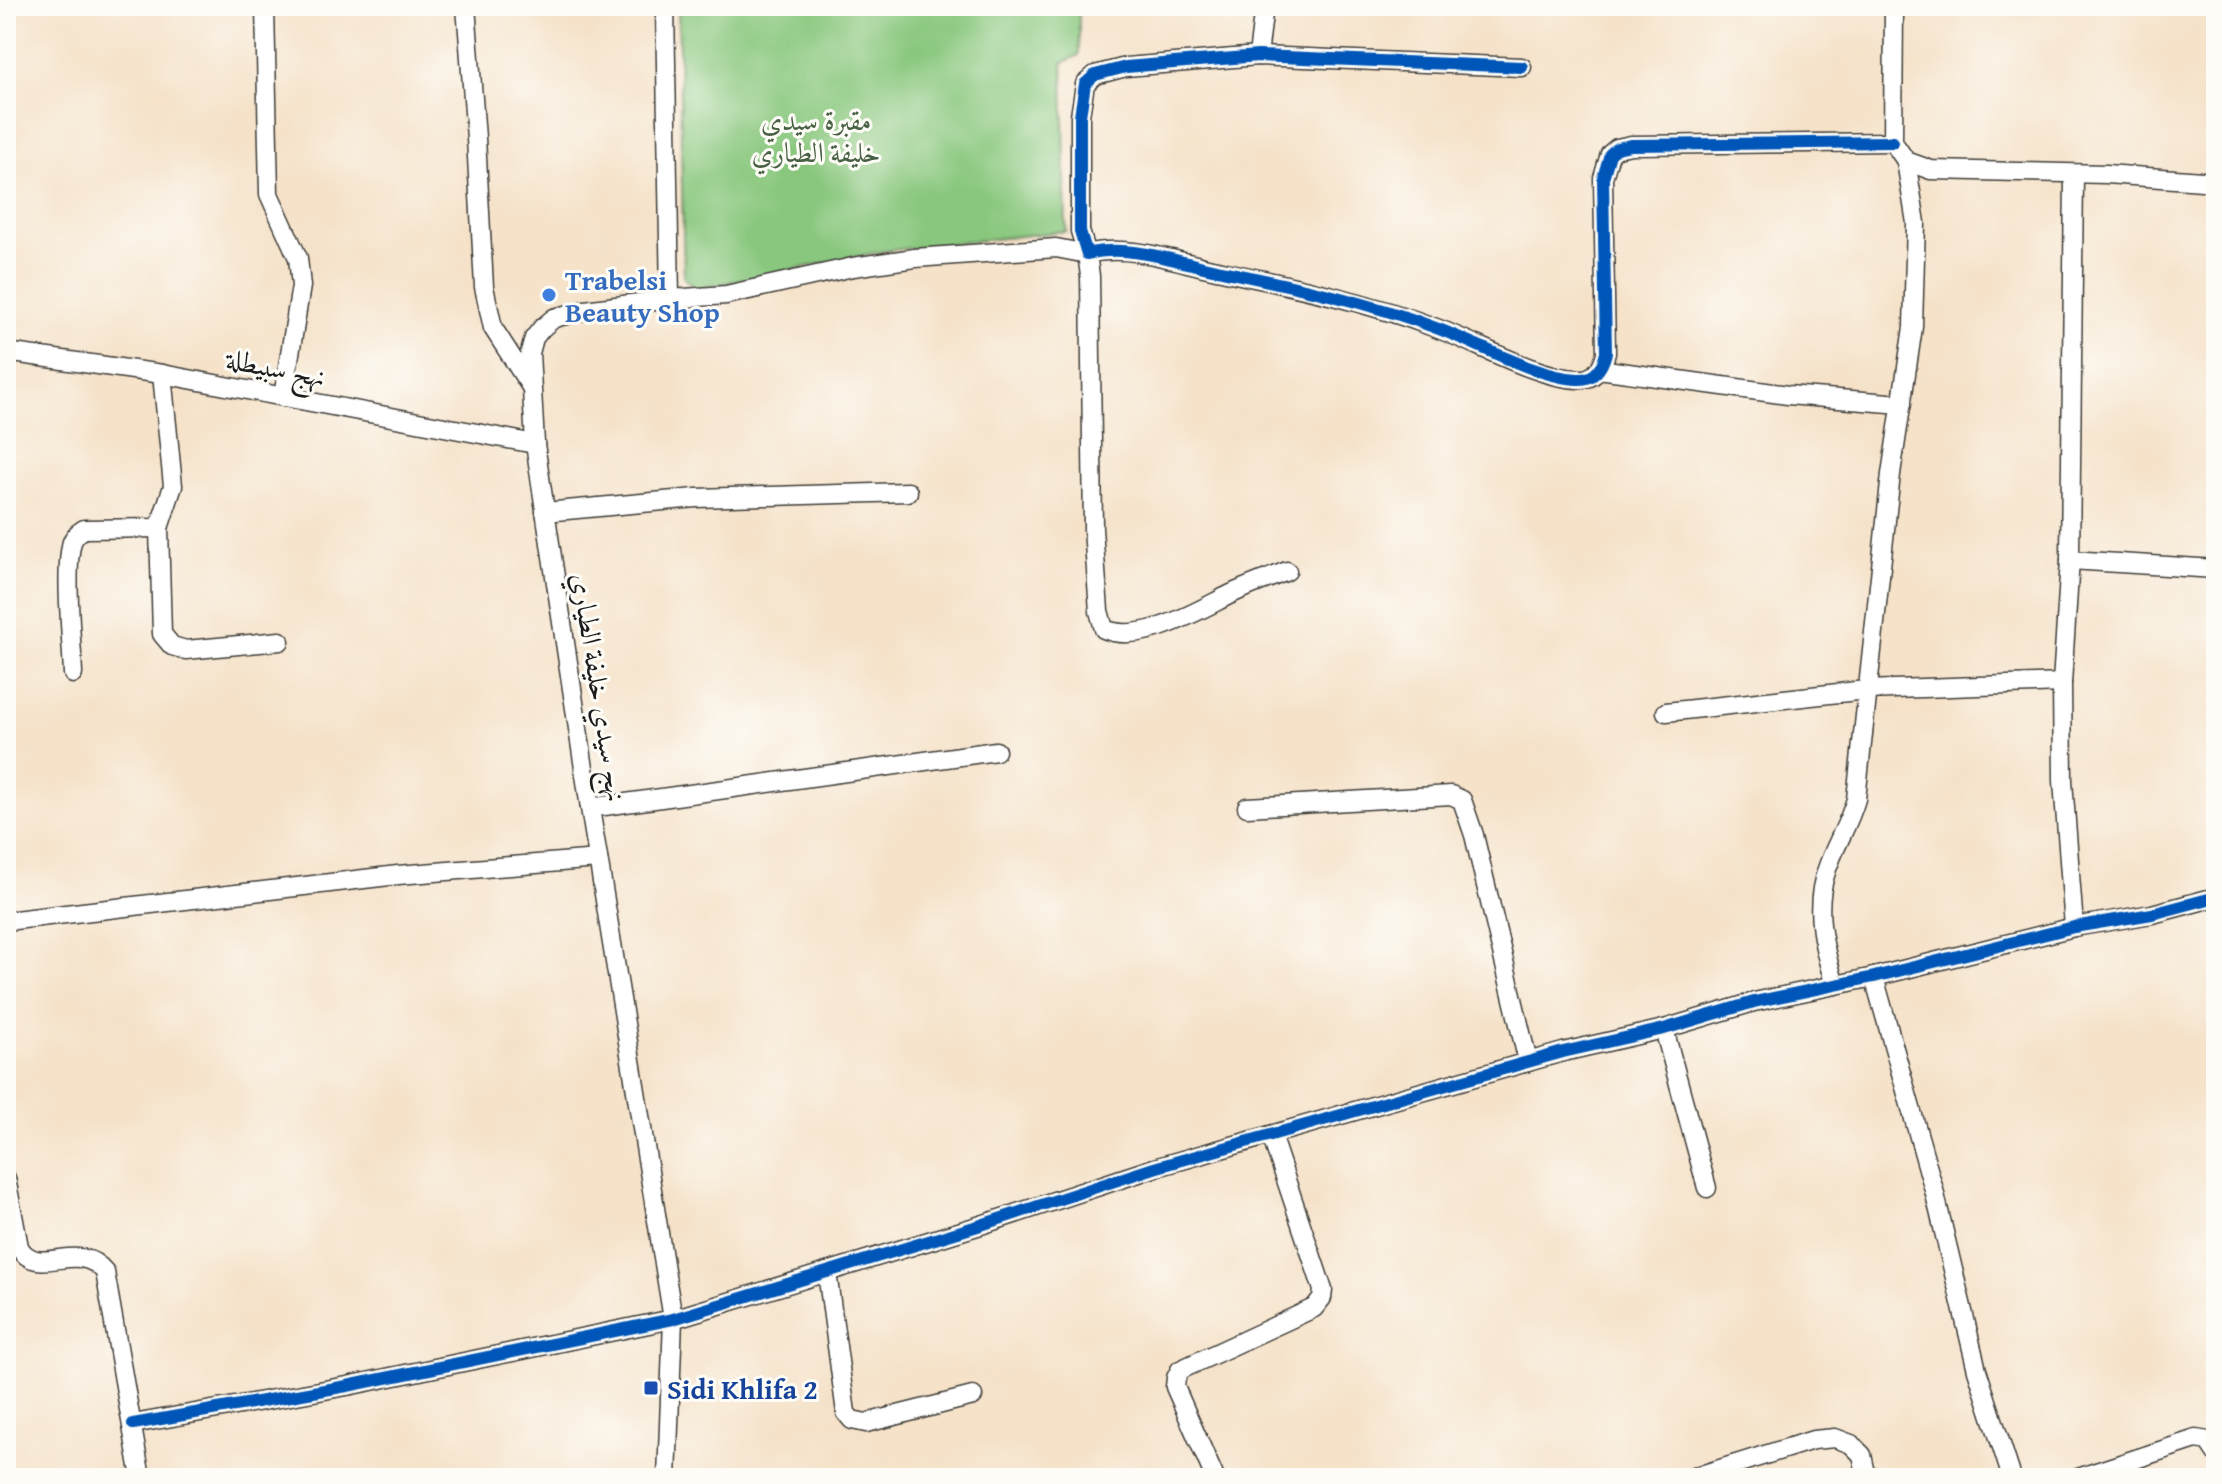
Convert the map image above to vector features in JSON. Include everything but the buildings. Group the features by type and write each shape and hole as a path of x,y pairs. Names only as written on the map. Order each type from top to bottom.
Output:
{"street":[{"path":"265,6 269,194 298,258 301,286 283,397"},
{"path":"466,6 484,287 493,328 531,387"},
{"path":"665,6 670,299"},
{"path":"1258,56 1264,6"},
{"path":"1835,985 1824,944 1819,901 1827,867 1856,799 1866,690 1891,474 1913,327 1917,271 1915,207 1906,161 1893,142 1894,6"},
{"path":"1287,571 1167,624 1136,631 1104,629 1099,611 1093,529 1090,276 1080,220 1080,116 1085,84 1095,75 1108,70 1258,56 1522,67"},
{"path":"1893,142 1661,144 1617,148 1610,154 1603,178 1606,353 1599,369 1788,395 1902,404"},
{"path":"1906,161 1931,170 2216,182"},
{"path":"2074,174 2070,560 2062,683 2063,781 2074,927"},
{"name":"نهج سيدي خليفة الطياري","path":"667,1478 673,1319 598,859 535,444 530,353 534,338 542,328 554,318 585,310 726,295 853,267 915,258 1056,248 1087,254 1100,250 1152,255 1364,302 1438,328 1521,364 1568,378 1591,378 1599,369"},
{"name":"نهج سبيطلة","path":"6,352 162,374 535,444"},
{"path":"162,374 173,486 159,528 162,634 167,642 186,650 280,641"},
{"path":"545,512 696,498 908,492"},
{"path":"73,674 69,564 76,534 84,529 159,528"},
{"path":"2070,560 2216,569"},
{"path":"1666,712 1866,690 2062,683"},
{"path":"590,808 996,751"},
{"path":"1247,807 1451,795 1462,800 1474,835 1528,1062"},
{"path":"6,921 398,875 598,859"},
{"path":"133,1424 347,1386 673,1319 1154,1168 1528,1062 1664,1029 1754,1002 2216,897"},
{"path":"1874,977 1934,1190 1977,1370 2012,1478"},
{"path":"1664,1029 1707,1188"},
{"path":"1215,1478 1175,1387 1180,1370 1314,1308 1322,1298 1323,1290 1271,1135"},
{"path":"6,1178 19,1247 24,1255 36,1261 79,1257 97,1262 105,1272 141,1478"},
{"path":"827,1272 846,1413 852,1420 866,1423 973,1396"},
{"path":"1691,1478 1813,1440 1835,1438 1851,1444 1862,1455 1867,1478"},
{"path":"2078,1478 2196,1439 2208,1441 2216,1453"}],"green space":[{"name":"مقبرة سيدي خليفة الطياري","path":"678,6 1079,6 1079,55 1063,63 1066,231 885,251 696,289 684,278"}],"cycle path":[{"path":"1522,67 1258,56 1126,67 1095,75 1085,84 1080,116 1080,231 1087,254 1103,251 1150,254 1325,294 1409,318 1544,373 1584,379 1597,372 1606,353 1603,178 1610,154 1617,148 1631,145 1893,142"},
{"path":"133,1424 347,1386 673,1319 981,1225 1154,1168 1563,1052 1664,1029 1754,1002 2216,897"}],"place":[{"name":"Trabelsi Beauty Shop","path":"549,295"},
{"name":"Sidi Khlifa 2","path":"651,1388"}]}
